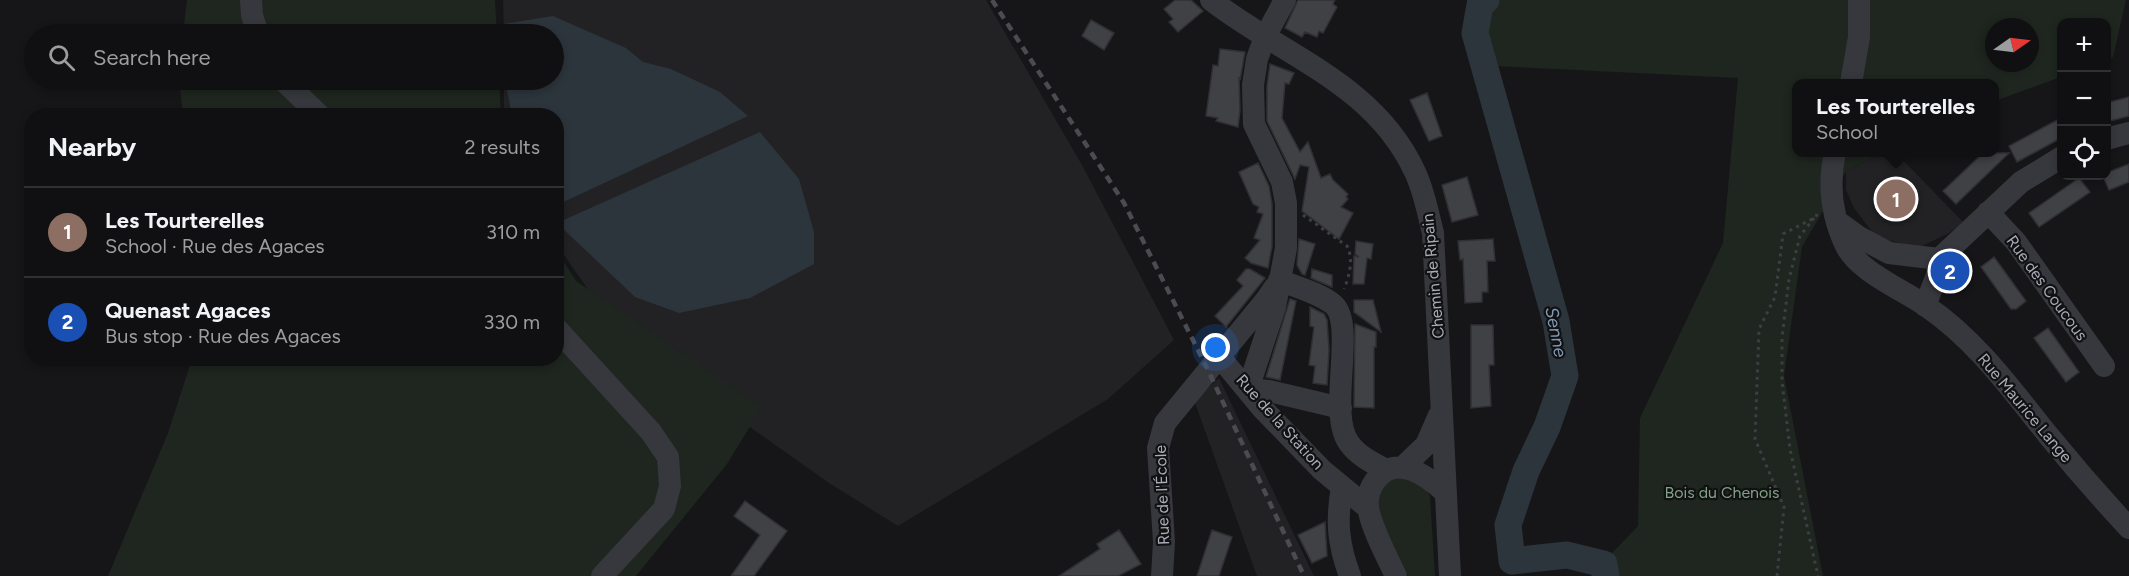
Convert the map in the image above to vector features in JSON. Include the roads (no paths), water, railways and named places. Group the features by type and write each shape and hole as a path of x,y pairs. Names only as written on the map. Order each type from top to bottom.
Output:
{"street":[{"path":"250,0 255,24"},
{"path":"1211,0 1265,37"},
{"path":"1286,0 1265,37 1257,59 1252,85 1254,124 1282,182 1286,203 1286,248 1275,307 1248,389 1269,391 1341,408"},
{"path":"1852,79 1858,37 1859,0"},
{"name":"Chemin de Ripain","path":"1265,37 1344,86 1366,105 1395,139 1415,173 1428,208 1432,234 1450,576"},
{"path":"293,90 312,108"},
{"path":"2111,138 2129,133"},
{"name":"Rue Maurice Lange","path":"1834,157 1830,182 1833,205 1847,248 1869,271 1925,306 1959,333 1989,362 2080,474 2129,528"},
{"path":"1925,306 1937,275 1939,259 2021,182 2057,160"},
{"name":"Rue des Coucous","path":"1988,212 2016,242 2104,366"},
{"path":"1838,222 1858,237 1889,253 1939,259"},
{"path":"1280,280 1332,302 1336,307 1342,327 1342,428 1349,443 1359,454 1395,468 1426,476 1446,493"},
{"name":"Rue de l'École","path":"1162,576 1164,542 1158,448 1165,423 1280,280"},
{"path":"564,337 651,432 668,457 670,486 664,509 602,576"},
{"name":"Rue de la Station","path":"1219,356 1262,408 1322,470 1368,508"},
{"name":"Chemin de Ripain","path":"1395,468 1426,445 1442,408"},
{"path":"1395,468 1377,478 1371,488 1368,508 1396,576"},
{"path":"1342,487 1338,529 1340,549 1350,576"}],"waterway":[{"name":"Senne","path":"1486,0 1480,5 1475,33 1556,321 1565,376 1547,427 1526,471 1508,525 1512,561 1567,555 1604,564 1606,576"}],"railway":[{"path":"992,0 1124,203 1208,370 1304,576"}],"place":[{"name":"Les Tourterelles","path":"1896,199"},
{"name":"Quenast Agaces","path":"1950,271"}],"park label":[{"name":"Bois du Chenois","path":"1722,492"}]}
